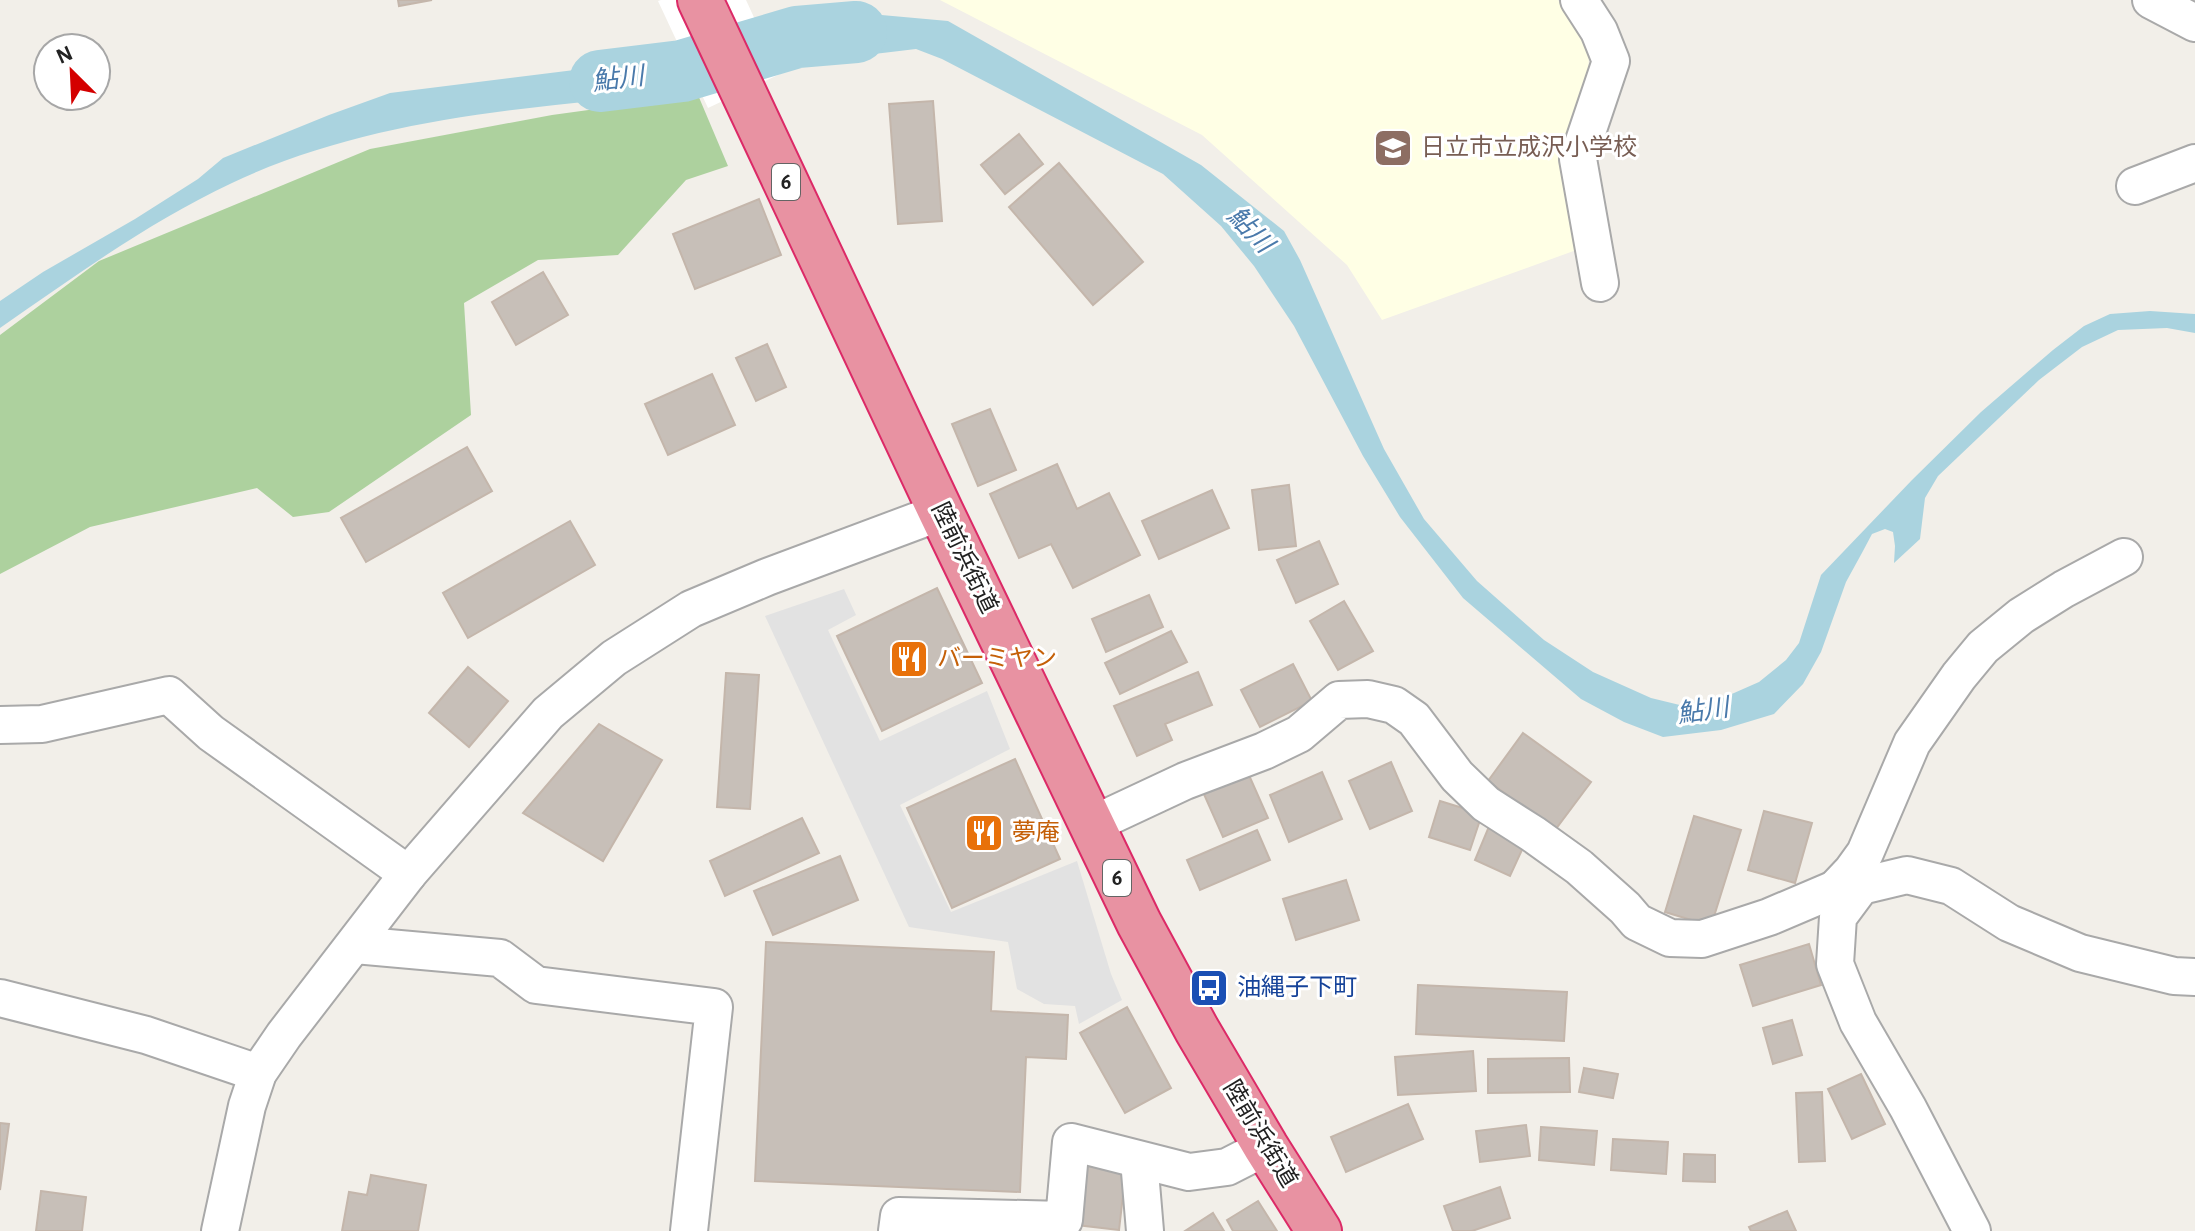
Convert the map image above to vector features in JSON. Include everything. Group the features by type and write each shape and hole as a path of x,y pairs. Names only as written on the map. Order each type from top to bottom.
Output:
{"highway":[{"name":"陸前浜街道","path":"700,0 1139,923 1197,1030 1319,1231"}],"street":[{"path":"1579,0 1599,31 1611,61 1578,159 1600,283"},
{"path":"2151,0 2195,23"},
{"path":"2135,186 2195,163"},
{"path":"220,1231 247,1106 258,1073 408,874 548,713 614,658 691,609 941,512"},
{"path":"1972,1231 1908,1108 1858,1022 1835,964 1838,917 1852,871 1865,853 1912,743 1959,676 1983,647 2021,616 2124,557"},
{"path":"0,725 42,724 169,695 211,733 408,874"},
{"path":"1091,825 1185,781 1276,746 1299,734 1339,700 1368,699 1394,705 1414,719 1450,767 1486,804 1579,867 1637,922 1670,938 1702,939 1848,887 1907,875 1951,886 2009,923 2080,953 2174,976 2195,977"},
{"path":"355,945 500,958 536,985 714,1007 689,1231"},
{"path":"0,998 146,1035 258,1073"},
{"path":"897,1231 899,1216 1064,1220 1071,1142 1189,1172 1227,1167 1266,1147"},
{"path":"1139,1160 1145,1231"}],"shaded area":[{"name":"日立市立成沢小学校","path":"940,0 1558,0 1589,52 1582,248 1382,320 1347,265 1202,135"},
{"path":"844,589 856,615 828,630 880,741 987,691 1010,749 900,805 951,912 1077,861 1111,974 1122,1000 1079,1024 1075,1006 1044,1004 1017,989 1008,942 909,927 765,616"}],"green space":[{"path":"698,95 728,166 686,180 618,255 538,260 464,303 471,415 329,512 293,517 257,488 90,527 0,574 0,335 99,261 370,149 552,115"}],"water":[{"path":"826,10 948,21 1201,165 1284,231 1300,260 1384,449 1424,519 1477,581 1544,640 1593,672 1651,698 1688,707 1709,704 1759,682 1786,660 1799,643 1821,575 1981,412 2084,326 2110,314 2150,311 2195,314 2195,333 2167,328 2118,330 2082,347 2039,380 1938,476 1925,498 1920,539 1894,563 1893,532 1885,529 1872,534 1846,582 1821,652 1803,684 1774,714 1721,730 1663,737 1624,722 1581,699 1463,598 1400,517 1363,456 1294,326 1254,266 1221,226 1163,174 942,59 916,49 782,65 765,26"},
{"path":"679,57 695,92 518,109 459,118 342,142 286,160 232,183 171,215 0,328 0,301 43,272 135,219 198,179 223,158 329,115 390,93"}],"pier":[{"path":"746,0 780,74 708,108 658,1"}],"building":[{"path":"398,0 432,0 399,6"},
{"path":"933,101 942,221 898,224 889,104"},
{"path":"1019,134 1043,164 1005,194 981,165"},
{"path":"1059,163 1143,262 1093,305 1009,207"},
{"path":"759,199 781,255 695,289 673,234"},
{"path":"543,272 568,315 516,345 492,302"},
{"path":"767,344 786,387 756,401 736,358"},
{"path":"712,374 735,425 668,455 645,404"},
{"path":"990,409 1016,470 978,486 952,424"},
{"path":"467,447 492,491 366,562 341,518"},
{"path":"1057,464 1077,509 1109,493 1140,555 1073,588 1051,544 1019,558 990,494"},
{"path":"1289,485 1296,546 1259,550 1252,490"},
{"path":"1212,490 1229,528 1159,559 1142,521"},
{"path":"570,521 595,565 468,638 443,593"},
{"path":"1319,541 1338,584 1296,603 1277,560"},
{"name":"バーミヤン","path":"937,588 982,683 882,731 837,636"},
{"path":"1149,595 1163,627 1106,652 1092,619"},
{"path":"1344,601 1373,651 1338,670 1310,621"},
{"path":"1171,631 1187,662 1120,694 1105,663"},
{"path":"1293,664 1312,701 1260,727 1241,690"},
{"path":"468,667 508,701 469,747 429,713"},
{"path":"1198,672 1212,705 1165,724 1172,740 1137,756 1114,706"},
{"path":"726,673 759,675 750,809 717,807"},
{"path":"599,724 662,760 603,861 523,813"},
{"path":"1523,733 1591,782 1555,830 1488,781"},
{"name":"夢庵","path":"1015,759 1060,859 952,908 907,808"},
{"path":"1391,762 1412,811 1370,829 1349,781"},
{"path":"1322,772 1342,819 1289,842 1270,795"},
{"path":"1248,773 1268,818 1223,837 1203,792"},
{"path":"1440,801 1482,814 1470,850 1429,837"},
{"path":"1764,811 1812,823 1795,883 1748,870"},
{"path":"1694,816 1741,830 1711,926 1665,912"},
{"path":"802,818 819,853 725,896 710,861"},
{"path":"1490,824 1526,841 1510,876 1475,860"},
{"path":"1257,830 1270,860 1200,890 1187,860"},
{"path":"840,856 858,900 773,935 754,891"},
{"path":"1346,880 1359,920 1296,940 1283,899"},
{"path":"766,942 994,952 991,1011 1068,1015 1066,1059 1026,1057 1020,1192 755,1181"},
{"path":"1809,944 1821,985 1753,1006 1740,965"},
{"path":"1418,985 1567,992 1564,1041 1416,1034"},
{"path":"1127,1007 1171,1088 1125,1113 1080,1033"},
{"path":"1792,1020 1802,1055 1773,1064 1763,1028"},
{"path":"1473,1051 1476,1091 1398,1095 1395,1057"},
{"path":"1569,1058 1570,1092 1488,1093 1488,1059"},
{"path":"1584,1068 1618,1074 1613,1098 1579,1092"},
{"path":"1861,1074 1885,1124 1852,1139 1828,1089"},
{"path":"1822,1092 1825,1161 1799,1162 1796,1093"},
{"path":"1408,1104 1423,1139 1346,1172 1331,1137"},
{"path":"0,1123 9,1124 0,1190"},
{"path":"1526,1125 1530,1156 1480,1162 1476,1131"},
{"path":"1541,1127 1597,1131 1594,1165 1539,1160"},
{"path":"1613,1139 1668,1142 1666,1174 1611,1170"},
{"path":"1684,1154 1715,1155 1715,1182 1683,1181"},
{"path":"1084,1164 1126,1169 1119,1230 1077,1225"},
{"path":"371,1175 426,1185 418,1231 342,1231 349,1192 367,1195"},
{"path":"1500,1187 1510,1218 1472,1231 1453,1231 1444,1206"},
{"path":"41,1191 86,1197 82,1231 36,1231"},
{"path":"1258,1201 1277,1231 1233,1231 1227,1220"},
{"path":"1787,1211 1796,1231 1751,1231 1749,1227"},
{"path":"1213,1213 1224,1231 1185,1231"}],"waterway":[{"name":"鮎川","path":"600,81 682,71 797,37 856,32"}],"place":[{"name":"日立市立成沢小学校","path":"1393,148"},
{"name":"バーミヤン","path":"909,659"},
{"name":"夢庵","path":"984,833"},
{"name":"油縄子下町","path":"1209,988"}]}
